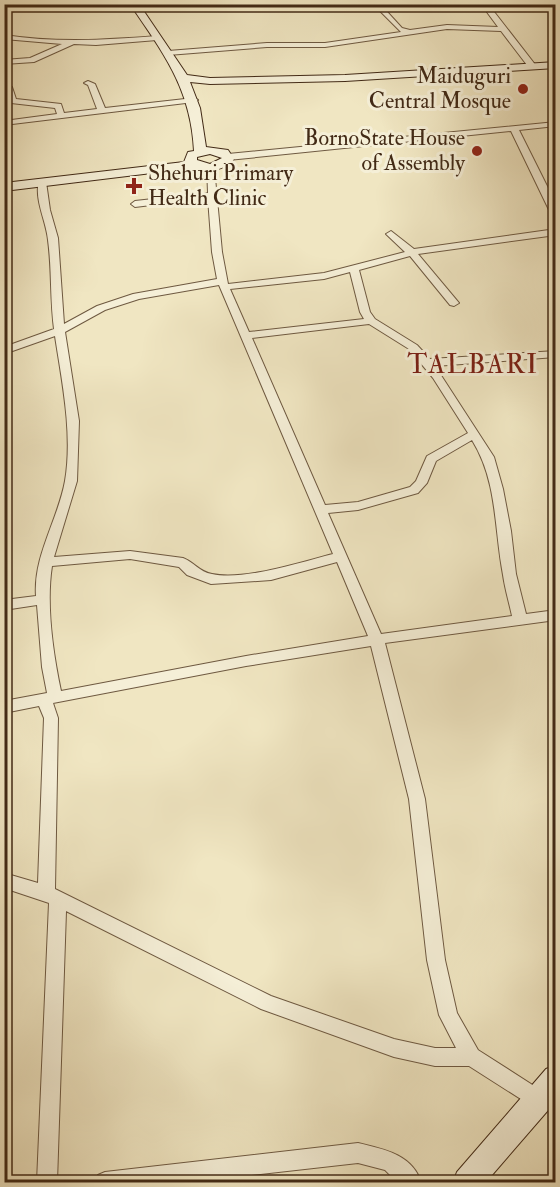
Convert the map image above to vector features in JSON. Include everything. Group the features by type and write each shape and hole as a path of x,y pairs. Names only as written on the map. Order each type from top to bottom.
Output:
{"main road":[{"path":"4,180 194,158 210,167 224,164 228,157 215,150 200,127 188,83 134,4"},
{"path":"188,83 345,78 555,65"},
{"path":"194,158 200,127"},
{"path":"4,187 194,158 215,150"},
{"path":"474,1179 547,1089"}],"street":[{"path":"4,11 18,9 20,4"},
{"path":"376,4 400,29 408,32"},
{"path":"484,4 533,67"},
{"path":"168,53 267,45 325,45 447,27 503,29"},
{"path":"4,37 72,43 157,38"},
{"path":"4,62 31,60 72,43"},
{"path":"88,83 92,84 102,112"},
{"path":"4,84 14,101 58,106 61,116"},
{"path":"4,123 194,100"},
{"path":"228,157 555,124"},
{"path":"514,128 555,214"},
{"path":"210,167 217,252 224,284 377,640 417,799 436,960 448,1015 471,1057"},
{"path":"42,182 45,210 53,238 60,330 73,421 70,481 46,562 41,600 47,625 51,718 52,896 47,1182"},
{"path":"135,204 213,195"},
{"path":"4,351 60,330 101,308 137,296 224,284 324,276 412,253 555,232"},
{"path":"391,234 412,253 454,303"},
{"path":"354,269 365,312 371,321 413,347 438,376 488,457 506,531 509,574 520,619"},
{"path":"245,336 371,321"},
{"path":"425,363 555,354"},
{"path":"321,510 358,506 414,490 421,483 432,459 473,435"},
{"path":"46,562 130,555 183,563 192,572 211,579 231,579 271,575 342,556"},
{"path":"4,605 41,600"},
{"path":"4,707 377,640 555,615"},
{"path":"4,880 52,896 267,1004 394,1048 435,1057 471,1057 547,1089"},
{"path":"105,1182 358,1153 391,1161 411,1182"}],"place":[{"name":"Maiduguri Central Mosque","path":"523,89"},
{"name":"BornoState House of Assembly","path":"477,151"},
{"name":"Shehuri Primary Health Clinic","path":"134,186"}],"district":[{"name":"TALBARI","path":"473,364"}]}
